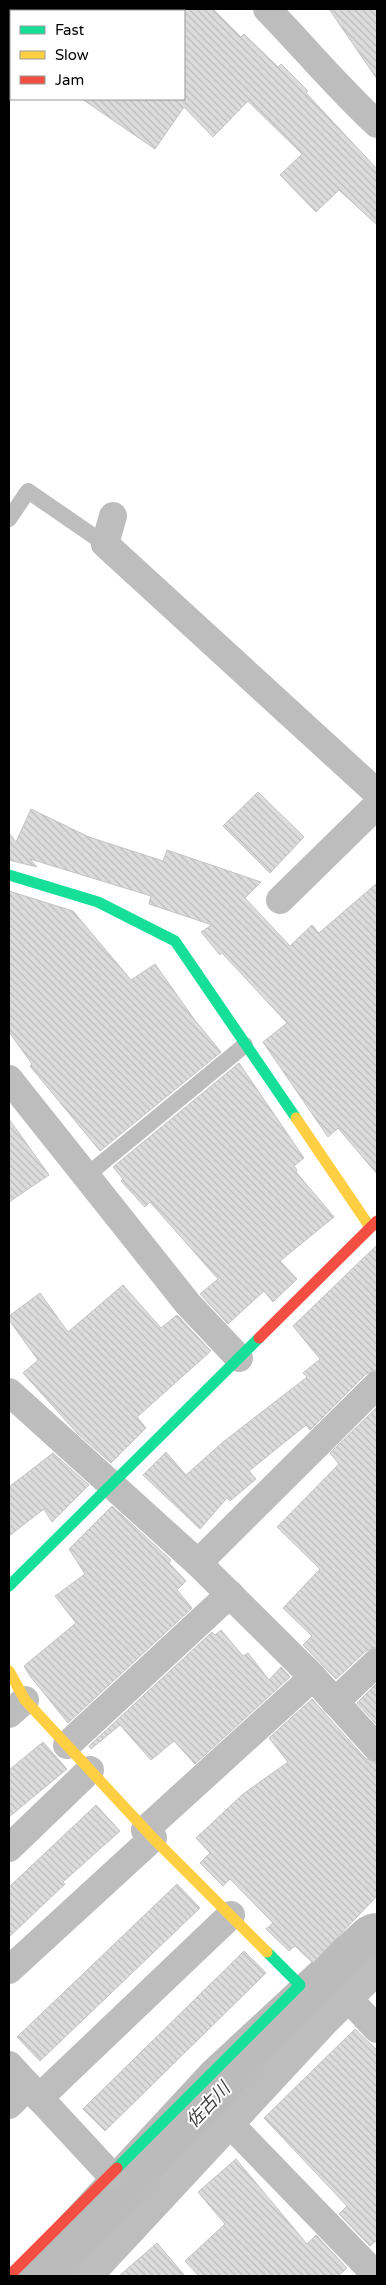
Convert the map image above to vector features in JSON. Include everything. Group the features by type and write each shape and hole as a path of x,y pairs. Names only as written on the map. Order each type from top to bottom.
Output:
{"street":[{"path":"267,9 331,76 343,93 377,124"},
{"path":"114,516 105,544 377,793"},
{"path":"280,900 377,805"},
{"path":"9,875 98,902 175,941 245,1044 374,1224 112,1486 9,1586"},
{"path":"9,1079 188,1304 239,1358"},
{"path":"198,1563 377,1385"},
{"path":"9,1392 198,1563 313,1677 377,1748"},
{"path":"67,1745 230,1594"},
{"path":"335,1702 377,1662"},
{"path":"9,1671 17,1707 67,1745 149,1834 300,1985 9,2276"},
{"path":"9,1970 313,1677"},
{"path":"9,1848 90,1770"},
{"path":"9,2105 34,2092 231,1915"},
{"path":"97,2274 230,2124 348,1998 377,1971"},
{"path":"348,1998 377,2029"},
{"path":"9,2065 110,2174"},
{"path":"230,2124 377,2276"}],"lane":[{"path":"9,519 28,491 105,544"},
{"path":"86,1176 245,1044"}],"building":[{"path":"213,9 241,37 244,34 278,67 281,64 308,91 306,93 377,169 377,225 339,190 316,212 280,175 302,154 248,101 213,137 184,107 155,149 83,100 185,100 184,10"},
{"path":"329,9 377,9 377,79"},
{"path":"258,792 304,837 270,873 223,826"},
{"path":"31,809 89,837 163,861 167,850 261,882 245,898 290,946 312,925 319,933 377,883 377,1174 338,1128 328,1137 263,1042 287,1023 222,953 220,955 201,932 212,925 149,904 151,896 30,859 37,867 9,860 9,833 16,842"},
{"path":"9,891 73,911 131,980 155,964 194,1019 221,1052 100,1151 30,1066 32,1064 9,1032"},
{"path":"239,1063 304,1158 294,1166 297,1170 296,1172 334,1217 280,1261 297,1279 273,1302 264,1291 228,1324 200,1294 218,1279 150,1202 145,1207 121,1181 123,1179 113,1167"},
{"path":"9,1119 49,1175 9,1202"},
{"path":"377,1245 377,1370 366,1374 310,1430 306,1425 249,1471 256,1479 230,1501 227,1498 200,1529 143,1475 166,1452 186,1475 223,1442 307,1377 303,1373 320,1359 293,1326"},
{"path":"123,1285 161,1328 177,1315 211,1351 137,1417 146,1428 111,1463 78,1434 23,1373 38,1360 9,1320 9,1316 40,1293 68,1332"},
{"path":"377,1407 377,1647 366,1651 336,1679 303,1645 312,1636 283,1608 320,1569 277,1527 339,1464 330,1453"},
{"path":"53,1453 89,1485 52,1522 44,1509 9,1536 9,1487"},
{"path":"112,1506 171,1560 169,1563 186,1581 177,1590 192,1608 68,1723 24,1666 76,1623 55,1596 85,1574 69,1549"},
{"path":"221,1630 243,1656 248,1653 269,1680 281,1667 290,1677 195,1764 174,1741 151,1760 120,1725 91,1749 89,1746 212,1632 215,1635"},
{"path":"377,1683 377,1725 357,1703"},
{"path":"312,1699 365,1758 377,1763 377,1896 313,1963 295,1946 289,1951 266,1929 273,1923 230,1879 223,1886 200,1863 210,1853 196,1838 243,1794 288,1762 269,1738"},
{"path":"43,1742 67,1769 9,1817 9,1770"},
{"path":"96,1805 120,1831 63,1882 65,1884 9,1937 9,1887"},
{"path":"177,1884 200,1908 40,2061 17,2037"},
{"path":"244,1951 266,1973 105,2131 83,2109"},
{"path":"355,2029 377,2050 377,2240 370,2246 339,2214 347,2206 264,2118"},
{"path":"236,2159 307,2244 316,2235 347,2268 338,2276 199,2276 185,2261 225,2224 198,2192"},
{"path":"157,2243 185,2276 119,2276"}],"waterway":[{"name":"佐古川","path":"49,2276 225,2086 377,1945"}],"traffic: fast":[{"path":"9,875 98,902 175,941 296,1118"},
{"path":"9,1586 259,1338"},
{"path":"117,2168 300,1985 267,1952"}],"traffic: slow":[{"path":"296,1118 370,1227"},
{"path":"9,1671 25,1700 153,1838 267,1952"}],"traffic: jam":[{"path":"259,1338 377,1221"},
{"path":"9,2276 117,2168"}]}
